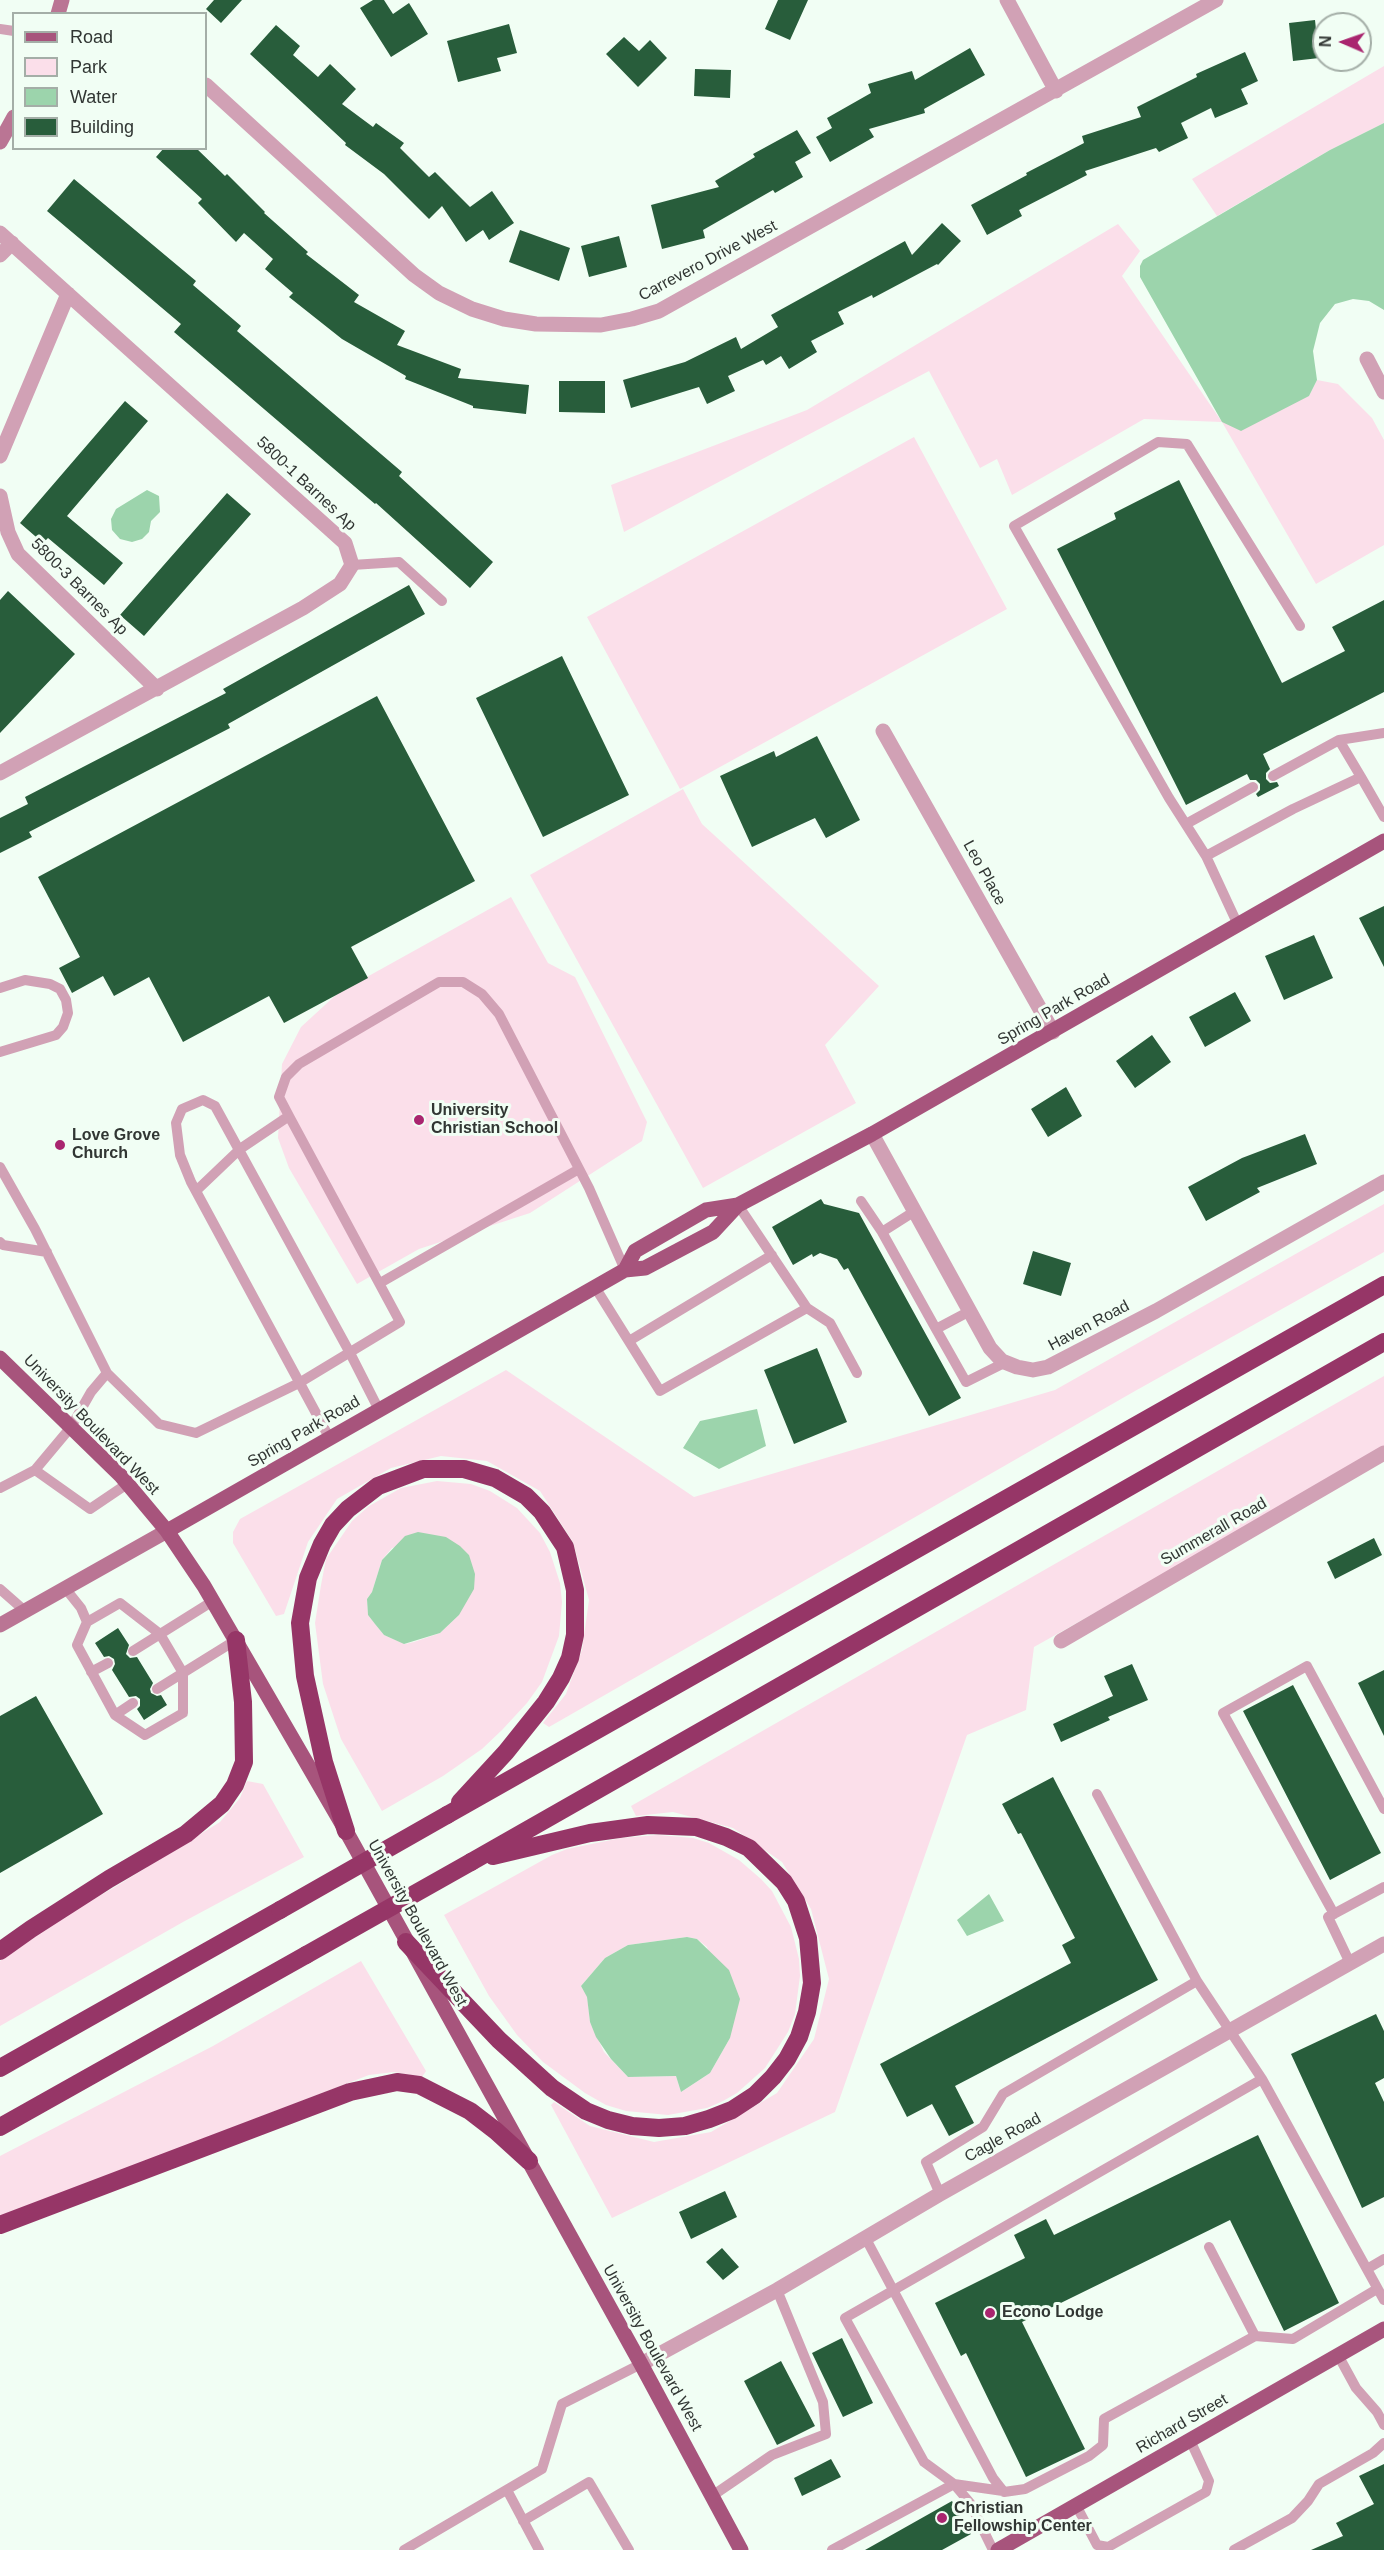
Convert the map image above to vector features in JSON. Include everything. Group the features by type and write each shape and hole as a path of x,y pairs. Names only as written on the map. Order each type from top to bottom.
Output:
{"highway":[{"path":"0,2068 1384,1285"},
{"path":"0,2127 471,1862 1384,1342"},
{"path":"346,1831 324,1762 304,1676 300,1623 308,1578 321,1544 348,1509 378,1486 399,1476 423,1469 446,1468 464,1469 495,1478 526,1496 542,1512 565,1547 575,1590 576,1612 570,1658 546,1702 506,1752 447,1815"},
{"path":"0,1952 31,1929 109,1879 186,1834 222,1804 235,1785 244,1762 243,1702 236,1640"},
{"path":"406,1942 500,2040 552,2088 586,2111 608,2120 632,2126 659,2128 685,2126 709,2119 732,2110 754,2095 788,2059 799,2037 807,2012 812,1983 808,1938 796,1901 784,1882 749,1848 696,1827 648,1825 590,1833 471,1862"},
{"path":"0,2225 350,2092 387,2083 419,2085 443,2096 487,2124 529,2161"}],"main road":[{"path":"0,142 12,121"},
{"name":"Spring Park Road","path":"625,1270 635,1251 706,1210 738,1205 872,1134 1384,841"},
{"name":"Spring Park Road","path":"0,1625 625,1270 645,1268 713,1232 738,1205"},
{"name":"University Boulevard West","path":"0,1358 127,1484 167,1531 213,1601 346,1831 641,2364 741,2550"},
{"name":"Richard Street","path":"998,2550 1384,2329"}],"street":[{"path":"1007,0 1056,91"},
{"name":"Carrevero Drive West","path":"207,86 414,275 439,293 472,309 504,319 568,326 601,325 659,311 1216,0"},
{"path":"0,255 6,238"},
{"name":"5800-1 Barnes Ap","path":"6,238 345,543 352,565"},
{"path":"0,456 68,294"},
{"path":"1366,359 1384,392"},
{"name":"5800-3 Barnes Ap","path":"0,496 10,538 18,554 157,689"},
{"path":"0,773 157,689 331,590 340,584 352,565"},
{"name":"Leo Place","path":"883,731 1053,1032"},
{"path":"872,1134 990,1348 1006,1362"},
{"name":"Haven Road","path":"1006,1362 1033,1370 1048,1367 1156,1311 1384,1182"},
{"name":"Summerall Road","path":"1061,1641 1384,1454"},
{"name":"Cagle Road","path":"641,2364 777,2290 940,2194 1384,1945"}],"lane":[{"path":"1238,925 1206,856 1014,526 1158,442 1187,444 1300,626"},
{"path":"352,565 399,562 442,601"},
{"path":"1274,776 1339,741 1384,733"},
{"path":"1339,741 1384,817"},
{"path":"1206,856 1293,809 1361,777"},
{"path":"1186,824 1253,786"},
{"path":"0,988 25,980 50,984 60,989 66,1000 68,1013 63,1027 56,1035 0,1052"},
{"path":"0,1167 47,1252 107,1373 159,1424 196,1433 299,1383 400,1322 279,1097 286,1077 299,1064 439,982 463,982 482,994 500,1014 579,1169 625,1270"},
{"path":"330,1439 196,1191 180,1155 176,1123 182,1109 203,1100 215,1106 379,1410"},
{"path":"196,1191 240,1149 289,1116"},
{"path":"380,1283 579,1169"},
{"path":"861,1201 882,1232 966,1382 1006,1362"},
{"path":"738,1205 807,1308 830,1323 856,1373"},
{"path":"882,1232 915,1211"},
{"path":"0,1242 3,1245 47,1252"},
{"path":"629,1341 772,1255"},
{"path":"595,1287 660,1391 807,1308"},
{"path":"936,1329 970,1311"},
{"path":"0,1488 36,1470 71,1427 91,1392 107,1373"},
{"path":"36,1470 90,1509 127,1484"},
{"path":"65,1588 81,1608 87,1622"},
{"path":"0,1589 25,1611"},
{"path":"133,1651 213,1601"},
{"path":"120,1603 160,1634 183,1673 183,1713 145,1735 115,1714 76,1645 87,1622 120,1603"},
{"path":"157,1689 236,1640"},
{"path":"92,1672 108,1663"},
{"path":"1334,1914 1223,1713 1307,1666 1384,1809"},
{"path":"115,1714 133,1703"},
{"path":"1097,1794 1197,1981 1262,2079 1384,2300"},
{"path":"1350,1963 1328,1917 1384,1887"},
{"path":"940,2194 926,2162 983,2127 1003,2094 1197,1981"},
{"path":"993,2550 970,2503 954,2484 924,2462 845,2318 1262,2079"},
{"path":"865,2237 993,2478 1003,2491"},
{"path":"1209,2247 1255,2336"},
{"path":"1367,2269 1384,2259"},
{"path":"832,2550 954,2484 1003,2491 1025,2489 1089,2456 1103,2445 1104,2419 1255,2336 1293,2339 1377,2289"},
{"path":"712,2496 772,2455 826,2434 823,2402 777,2290"},
{"path":"1338,2355 1356,2388 1377,2412 1384,2425"},
{"path":"404,2550 542,2469 561,2404 641,2364"},
{"path":"1076,2505 1097,2545 1108,2547 1206,2492 1209,2481 1190,2440"},
{"path":"1234,2550 1292,2518 1319,2484 1373,2453 1384,2444"},
{"path":"523,2521 590,2482 609,2524 629,2550"},
{"path":"507,2490 539,2550"}],"green space":[{"path":"1384,66 1384,123 1330,150 1217,216 1192,179"},
{"path":"1118,224 1140,251 1122,276 1222,422 1144,419 1012,495 997,459 980,468 929,371 624,532 611,485 807,410"},
{"path":"1317,380 1338,384 1372,418 1384,440 1384,545 1316,584 1222,422 1309,396"},
{"path":"914,437 1007,609 680,789 587,617"},
{"path":"683,789 702,824 879,986 825,1045 856,1103 703,1188 530,875"},
{"path":"511,897 548,963 575,977 647,1122 642,1141 530,1213 419,1249 357,1284 289,1168 278,1138 282,1064 301,1027 338,993"},
{"path":"1384,1204 1384,1252 1135,1391 549,1727 543,1723 566,1694 582,1650 589,1600 573,1542 540,1491 487,1461 441,1456 391,1468 337,1499 308,1542 284,1614 276,1616 233,1543 233,1532 240,1519 506,1370 694,1497 1055,1390"},
{"path":"1384,1376 1384,1450 1034,1647 1026,1710 967,1735 835,2112 612,2218 551,2105 554,2102 590,2126 654,2142 711,2132 777,2093 814,2039 829,1979 811,1909 782,1862 733,1828 673,1812 636,1816 631,1806"},
{"path":"437,1481 471,1484 490,1491 517,1508 540,1533 550,1552 560,1583 562,1602 559,1636 542,1682 527,1703 482,1749 443,1776 382,1811 341,1739 323,1684 315,1623 326,1559 352,1521 369,1506 401,1488","holes":["446,1537 469,1555 459,1615 440,1633 405,1644 384,1635 368,1615 367,1599 372,1592 382,1560 392,1548"]},
{"path":"247,1781 263,1784 304,1857 183,1922 0,2026 0,1961 50,1924 220,1822 240,1798"},
{"path":"658,1835 693,1838 709,1843 739,1860 761,1879 772,1891 791,1927 799,1959 800,1976 795,2014 788,2032 765,2068 737,2093 707,2108 668,2115 626,2111 606,2105 585,2093 543,2062 517,2035 489,1996 444,1915 552,1855 567,1849 621,1838","holes":["687,1937 697,1939 707,1947 730,2038 710,2073 681,2092 676,2076 628,2077 604,2052 590,2022 587,1996 581,1986 605,1958 628,1945"]},
{"path":"361,1961 426,2071 422,2077 394,2072 369,2075 0,2217 0,2156 213,2046"}],"water":[{"path":"1384,123 1384,310 1369,301 1353,299 1335,304 1320,323 1313,351 1317,380 1309,396 1241,431 1222,422 1140,277 1140,266 1143,260 1330,150"},
{"path":"147,490 159,496 160,512 151,521 149,532 142,539 132,542 120,539 112,530 111,519 116,509"},
{"path":"757,1409 766,1446 719,1469 683,1448 700,1421"},
{"path":"418,1532 446,1537 469,1555 475,1574 474,1589 459,1615 440,1633 404,1644 384,1635 368,1615 367,1599 372,1592 382,1560 405,1536"},
{"path":"989,1894 1004,1921 967,1936 957,1920"},
{"path":"687,1937 697,1939 729,1970 740,1999 730,2038 710,2073 681,2092 676,2076 628,2077 611,2059 596,2037 590,2022 587,1997 581,1986 605,1958 628,1945"}],"building":[{"path":"214,0 242,0 221,23 206,9"},
{"path":"373,0 384,0 393,14 409,3 428,34 391,57 360,8"},
{"path":"778,0 808,0 790,40 765,29"},
{"path":"1312,20 1312,59 1293,61 1289,23"},
{"path":"509,24 517,53 497,58 501,71 458,82 447,41"},
{"path":"276,25 300,46 293,55 318,77 330,64 356,89 342,104 373,127 376,123 404,143 400,148 429,177 435,172 470,207 492,191 514,223 489,240 483,230 466,242 442,206 429,219 384,174 345,145 346,143 250,54"},
{"path":"624,37 639,51 650,40 667,58 638,87 606,54"},
{"path":"970,48 985,75 924,109 925,113 869,129 874,137 830,162 816,137 832,128 827,118 871,93 868,84 912,71 915,80"},
{"path":"1245,52 1258,81 1241,89 1248,104 1215,118 1211,108 1181,123 1188,138 1159,152 1156,148 1085,171 1087,175 1019,210 1022,216 987,235 971,205 1084,143 1082,136 1141,117 1137,107 1197,77 1196,74"},
{"path":"695,69 731,70 730,98 694,96"},
{"path":"797,130 811,153 795,162 803,177 775,193 773,190 703,230 705,238 662,249 651,205 719,187 715,181 755,157 753,154"},
{"path":"162,150 198,150 225,176 227,174 264,213 308,252 306,254 359,295 354,302 405,331 397,345 461,369 458,378 529,385 526,414 473,408 473,406 405,379 406,376 342,339 289,297 293,293 265,269 273,259 244,233 236,242 198,203 202,199 156,157"},
{"path":"74,179 196,281 193,285 241,326 237,331 402,472 399,476 493,562 470,588 376,503 174,332 181,324 47,211"},
{"path":"942,223 961,241 938,265 873,298 872,295 838,312 844,324 811,341 817,352 789,369 781,356 766,365 763,360 728,376 735,391 707,404 699,387 631,408 623,380 685,362 736,337 741,349 778,327 771,315 905,241 912,255"},
{"path":"520,230 570,248 559,281 509,262"},
{"path":"619,236 627,267 589,277 581,246"},
{"path":"559,381 605,381 605,413 559,412"},
{"path":"125,401 148,421 67,516 123,563 104,585 48,538 43,543 20,523"},
{"path":"1179,480 1282,683 1345,651 1332,627 1384,600 1384,692 1263,754 1270,769 1266,773 1266,779 1270,783 1277,782 1279,786 1258,797 1256,794 1260,790 1260,784 1256,780 1250,780 1247,774 1186,805 1057,549 1116,519 1114,513"},
{"path":"227,493 251,514 144,636 120,615"},
{"path":"409,585 425,614 228,724 230,728 29,832 32,837 0,853 0,818 28,804 25,797 226,693 223,689"},
{"path":"8,591 75,654 0,733 0,600"},
{"path":"562,656 629,795 543,837 476,698"},
{"path":"377,696 475,881 351,947 368,978 284,1023 269,996 183,1042 149,977 114,996 103,976 72,993 59,968 80,957 38,877"},
{"path":"817,736 860,820 826,838 815,818 752,847 720,776 774,751 776,757"},
{"path":"1384,906 1384,967 1359,918"},
{"path":"1314,935 1333,978 1284,1000 1265,956"},
{"path":"1235,992 1251,1021 1205,1047 1189,1017"},
{"path":"1152,1035 1171,1062 1135,1088 1116,1061"},
{"path":"1066,1087 1082,1116 1048,1137 1031,1109"},
{"path":"1305,1134 1317,1164 1257,1188 1260,1192 1206,1221 1188,1187 1242,1158"},
{"path":"821,1199 824,1204 859,1213 961,1398 929,1416 848,1268 844,1270 837,1259 820,1253 813,1257 812,1254 793,1265 772,1227"},
{"path":"1033,1251 1071,1263 1061,1296 1023,1284"},
{"path":"817,1348 847,1422 794,1444 764,1370"},
{"path":"1374,1538 1382,1555 1335,1579 1327,1562"},
{"path":"118,1628 129,1645 126,1654 130,1658 137,1657 153,1683 151,1693 161,1695 167,1705 144,1720 137,1709 140,1706 140,1699 136,1696 129,1697 112,1670 115,1664 114,1659 109,1656 104,1657 95,1643"},
{"path":"1132,1664 1148,1700 1108,1717 1110,1720 1061,1742 1053,1724 1113,1696 1104,1676"},
{"path":"1384,1670 1384,1736 1358,1683"},
{"path":"1293,1685 1381,1853 1330,1880 1243,1711"},
{"path":"36,1696 103,1814 0,1873 0,1716"},
{"path":"1053,1777 1158,1980 955,2086 974,2123 949,2136 932,2104 907,2117 880,2064 1071,1963 1062,1945 1075,1938 1021,1833 1018,1834 1002,1804"},
{"path":"1376,2014 1384,2031 1384,2078 1375,2083 1384,2102 1384,2197 1362,2208 1291,2054"},
{"name":"Econo Lodge","path":"1258,2135 1339,2303 1284,2331 1230,2220 1022,2322 1085,2449 1026,2477 966,2353 961,2356 935,2303 1025,2258 1014,2235 1046,2219 1054,2235"},
{"path":"725,2191 737,2217 691,2239 679,2212"},
{"path":"722,2248 739,2267 723,2280 706,2262"},
{"path":"842,2338 873,2403 843,2417 812,2353"},
{"path":"781,2361 815,2426 777,2445 744,2381"},
{"path":"831,2459 841,2477 802,2496 794,2478"},
{"path":"1384,2464 1384,2550 1311,2550 1343,2536 1336,2523 1374,2504 1359,2476"},
{"name":"Christian Fellowship Center","path":"952,2501 971,2534 942,2550 865,2550"}],"place":[{"name":"University Christian School","path":"419,1120"},
{"name":"Love Grove Church","path":"60,1145"},
{"name":"Econo Lodge","path":"990,2313"},
{"name":"Christian Fellowship Center","path":"942,2518"}]}
